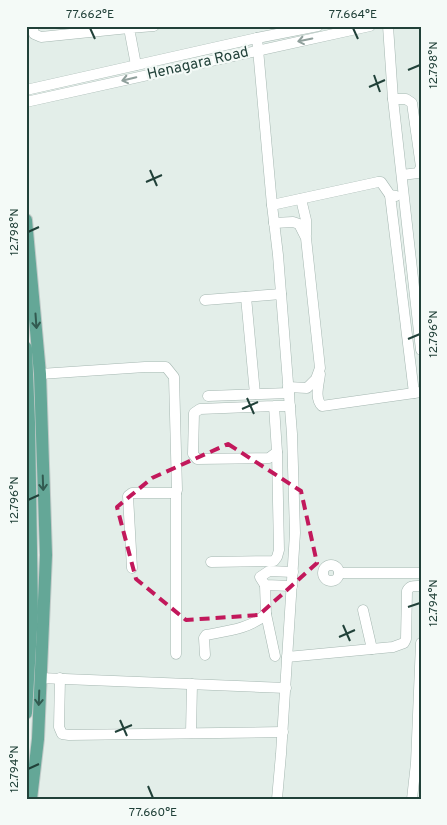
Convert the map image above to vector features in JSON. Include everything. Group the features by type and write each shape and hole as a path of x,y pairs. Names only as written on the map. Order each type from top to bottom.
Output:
{"main road":[{"path":"26,220 40,374 46,555 33,626 26,713"},
{"path":"26,348 29,582 40,678 38,739 31,799"}],"street":[{"path":"32,26 34,34 41,36 154,26"},
{"name":"Henagara Road","path":"26,90 318,26"},
{"name":"Henagara Road","path":"26,102 370,26"},
{"path":"388,26 393,99 421,350"},
{"path":"129,28 136,65"},
{"path":"257,38 290,406 295,533 277,799"},
{"path":"393,99 406,99 412,103 421,167 418,173 402,175"},
{"path":"272,205 381,182 390,195 416,370 417,393 322,406 318,402 320,368 306,238 306,220 301,199"},
{"path":"390,195 404,194"},
{"path":"274,223 293,222 299,224 306,238"},
{"path":"205,300 281,294"},
{"path":"246,297 255,394"},
{"path":"40,374 166,367 174,377 177,490 176,654"},
{"path":"208,396 255,394 307,388 316,379 320,368"},
{"path":"211,562 274,561 277,557 279,550 274,406"},
{"path":"277,452 269,458 198,459 193,454 194,413 200,409 290,406"},
{"path":"132,568 128,496 132,493 176,494"},
{"path":"275,656 266,614 265,586 260,577 269,571 293,572"},
{"path":"339,573 421,573"},
{"path":"265,586 292,586"},
{"path":"288,657 393,647 404,643 406,635 407,591 413,586 421,586"},
{"path":"363,610 372,649"},
{"path":"205,655 204,638 206,635 248,626 266,614"},
{"path":"412,799 416,763 421,643"},
{"path":"40,678 286,688"},
{"path":"60,678 59,728 62,734 283,732"},
{"path":"191,734 192,684"}],"highlighted area":[{"path":"228,444 301,491 317,563 259,615 186,620 136,579 117,507 152,478"}]}
